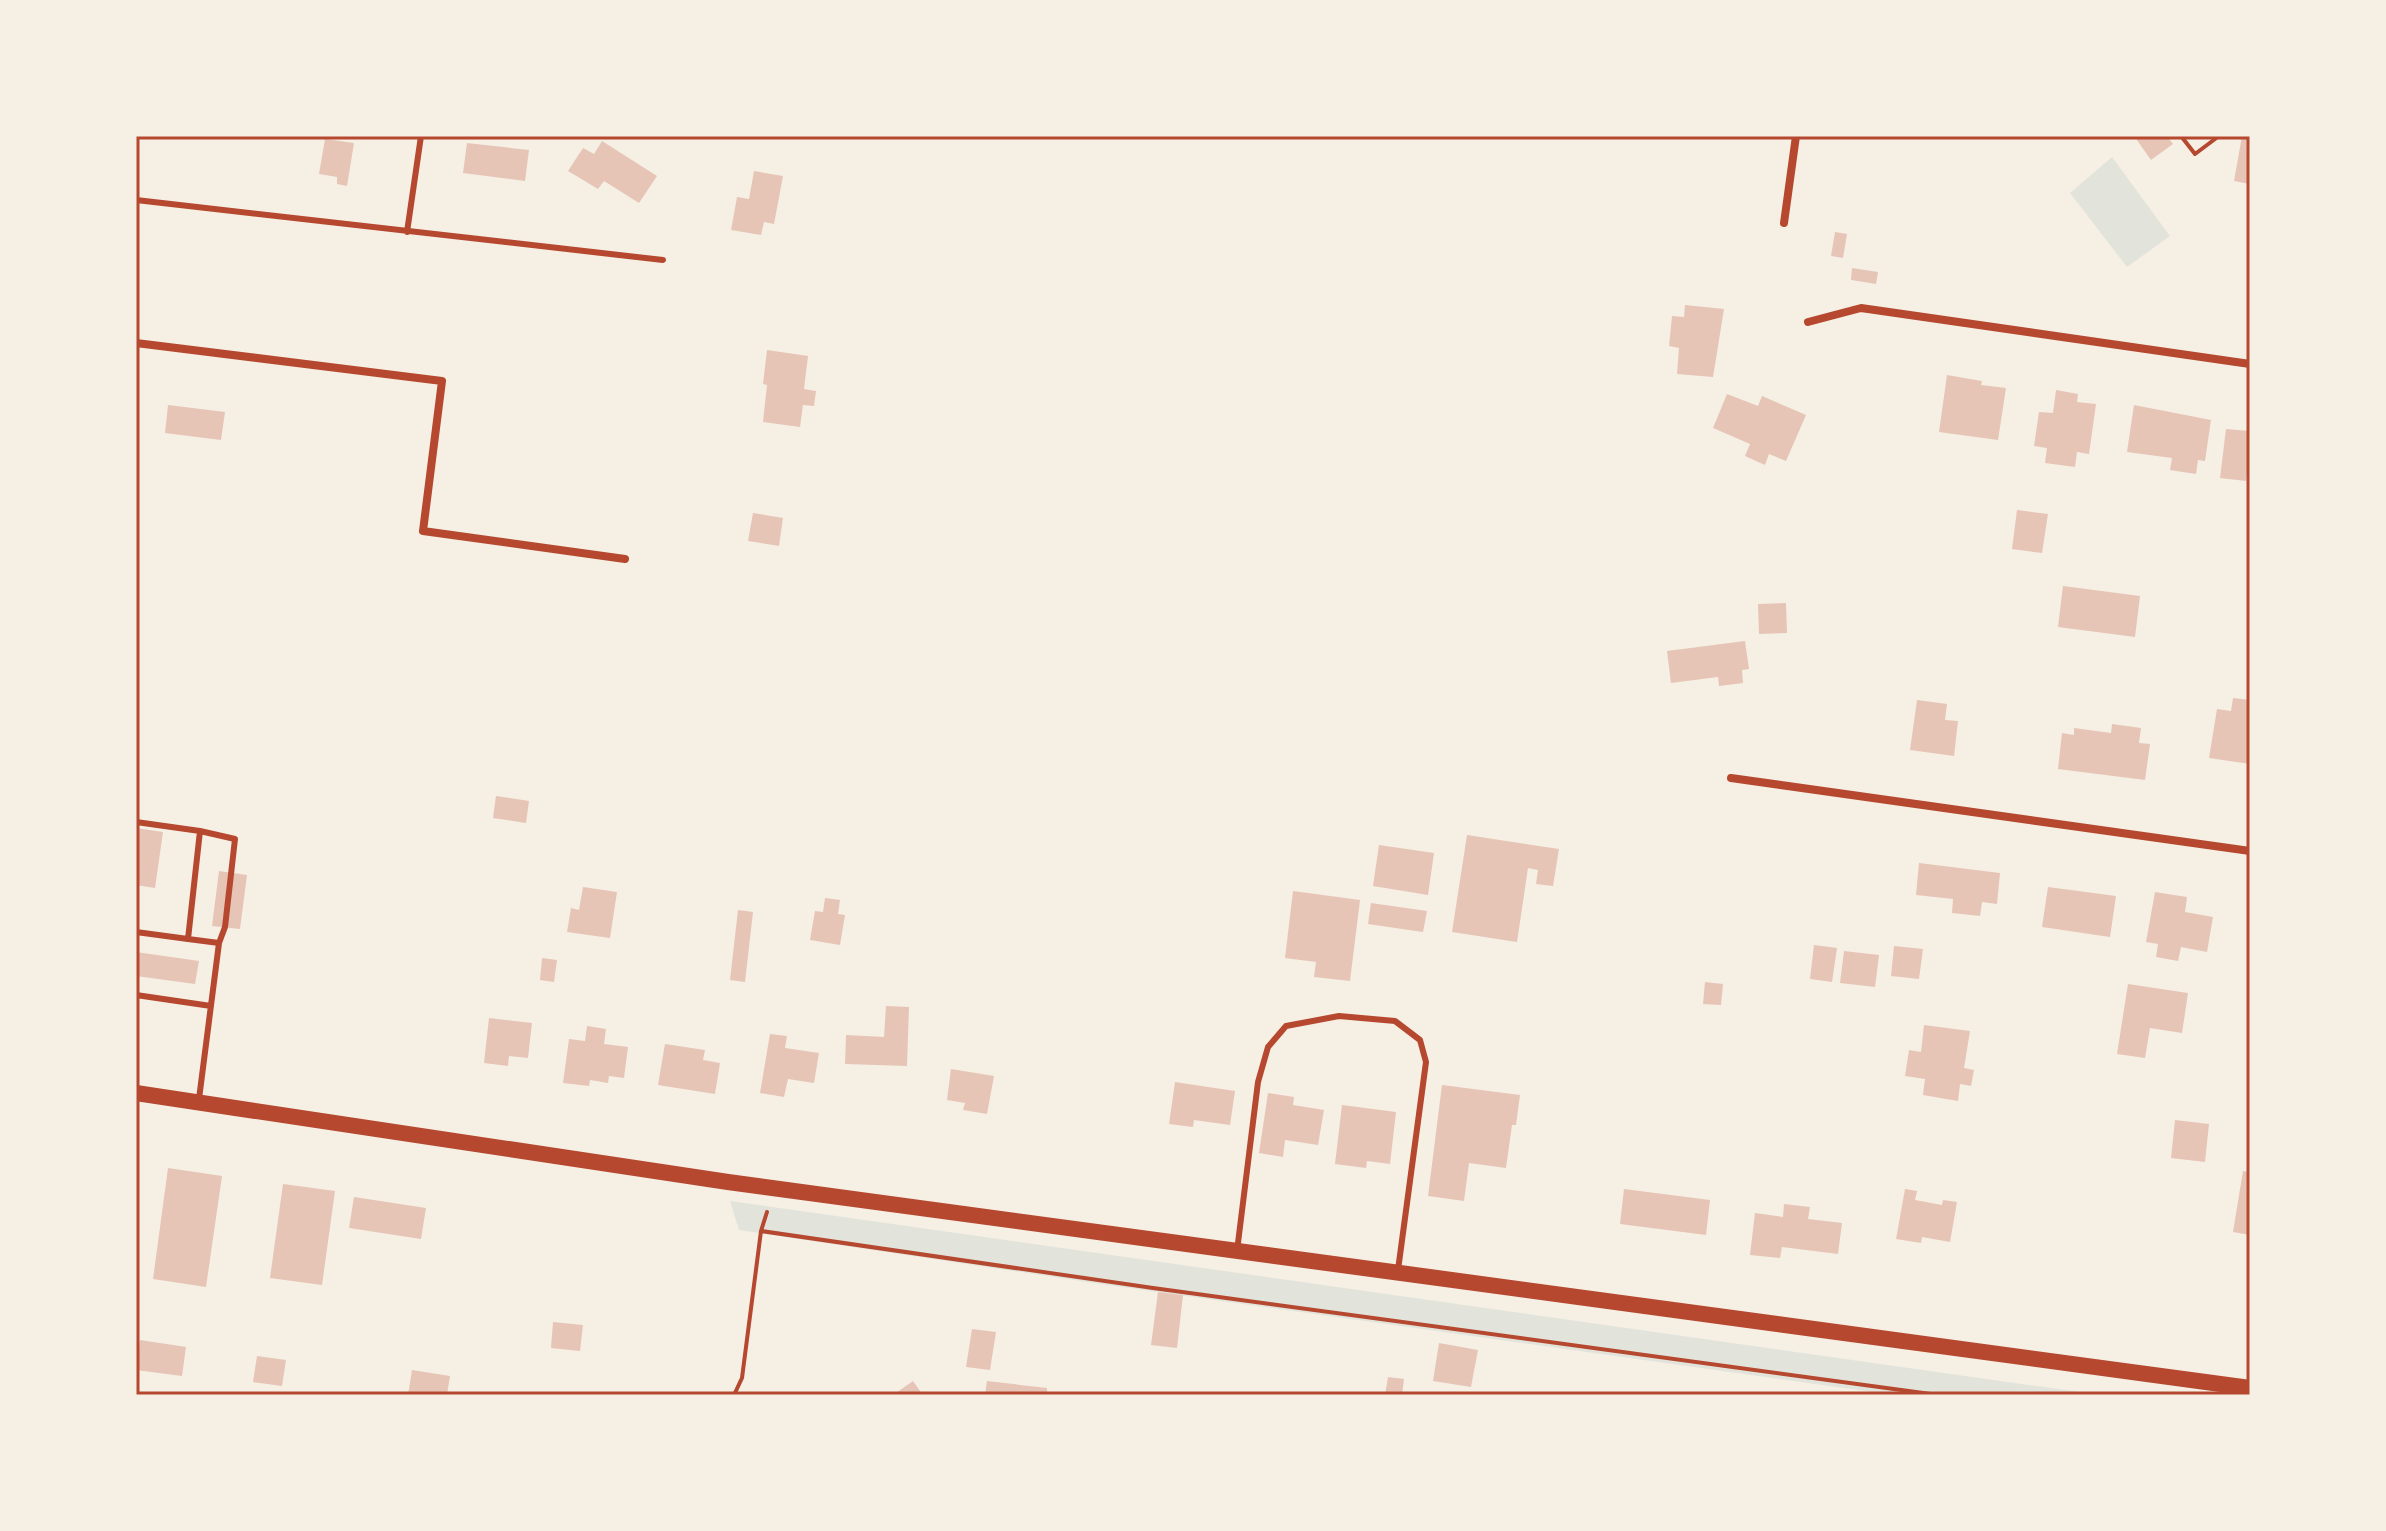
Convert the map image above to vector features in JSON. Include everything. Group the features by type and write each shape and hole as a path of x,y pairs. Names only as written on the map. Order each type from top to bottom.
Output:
{"main road":[{"path":"136,1093 728,1182 2250,1388"}],"street":[{"path":"1784,223 1796,136"},
{"path":"1808,322 1861,308 2250,364"},
{"path":"136,343 442,381 423,531 625,559"},
{"path":"1731,778 2250,851"}],"lane":[{"path":"407,232 421,136"},
{"path":"136,200 663,260"},
{"path":"136,822 235,839 199,1103"},
{"path":"188,939 200,831"},
{"path":"136,932 219,943"},
{"path":"136,995 211,1006"},
{"path":"1237,1252 1258,1082 1268,1047 1286,1026 1339,1016 1395,1021 1420,1040 1426,1062 1397,1273"}],"path":[{"path":"2181,136 2195,154 2219,136"},
{"path":"734,1395 742,1378 761,1231 767,1212"},
{"path":"761,1231 1184,1293 1938,1395"}],"shaded area":[{"path":"2112,157 2170,236 2127,267 2070,193"},
{"path":"730,1201 2100,1395 1894,1395 1094,1283 739,1230"}],"building":[{"path":"2134,136 2167,136 2173,144 2151,160"},
{"path":"2242,136 2250,136 2250,184 2234,181"},
{"path":"325,139 354,143 347,186 337,184 337,177 319,174"},
{"path":"602,141 657,176 639,203 604,181 598,189 568,171 583,148 594,154"},
{"path":"467,143 529,150 525,181 463,173"},
{"path":"754,171 783,176 774,224 764,222 761,235 731,230 737,197 749,199"},
{"path":"1835,232 1847,234 1843,258 1831,256"},
{"path":"1852,268 1878,272 1876,284 1851,280"},
{"path":"1685,305 1724,309 1713,377 1677,374 1679,348 1669,346 1672,316 1684,317"},
{"path":"767,350 808,356 804,389 816,391 814,406 803,405 800,427 763,422"},
{"path":"1947,375 1982,381 1981,385 2006,388 1998,440 1939,432"},
{"path":"2056,390 2078,394 2077,402 2096,404 2089,454 2077,452 2075,467 2045,463 2047,448 2034,446 2039,412 2053,413"},
{"path":"1727,394 1758,406 1762,396 1806,415 1786,461 1769,454 1765,465 1745,456 1750,444 1713,428"},
{"path":"168,405 225,412 221,440 165,433"},
{"path":"2134,405 2211,420 2205,461 2198,460 2196,474 2170,470 2172,458 2127,452"},
{"path":"2226,429 2250,431 2250,473 2247,473 2246,481 2220,478"},
{"path":"2017,510 2048,514 2042,553 2012,549"},
{"path":"753,513 783,518 779,546 748,541"},
{"path":"2063,586 2140,596 2135,637 2058,627"},
{"path":"1786,603 1787,633 1759,634 1758,604"},
{"path":"1745,641 1749,669 1742,670 1743,683 1719,686 1718,677 1671,683 1667,651"},
{"path":"2233,698 2250,700 2250,764 2209,758 2217,709 2231,711"},
{"path":"1917,700 1947,704 1945,720 1958,721 1954,756 1910,750"},
{"path":"2112,724 2141,728 2139,743 2150,744 2145,780 2058,769 2062,733 2074,735 2074,728 2111,733"},
{"path":"496,796 529,801 526,823 493,818"},
{"path":"136,828 163,832 155,888 136,885"},
{"path":"1467,835 1559,849 1553,886 1536,884 1538,870 1528,868 1517,942 1452,932"},
{"path":"1379,845 1434,853 1428,895 1373,886"},
{"path":"1919,863 2000,873 1997,904 1982,902 1980,916 1952,913 1953,899 1916,895"},
{"path":"219,871 247,875 240,929 212,926"},
{"path":"583,887 617,892 610,938 567,932 571,908 579,910"},
{"path":"2048,887 2116,896 2110,937 2042,927"},
{"path":"1293,891 1360,900 1350,981 1314,977 1316,962 1285,958"},
{"path":"2155,892 2187,897 2185,912 2213,917 2207,952 2181,947 2178,961 2156,957 2158,944 2146,942"},
{"path":"825,898 840,900 838,914 845,915 840,945 810,940 815,911 823,912"},
{"path":"1371,903 1427,911 1423,932 1368,924"},
{"path":"738,910 753,912 745,982 730,980"},
{"path":"1814,945 1837,948 1832,982 1810,979"},
{"path":"1894,946 1923,949 1919,979 1891,976"},
{"path":"1844,951 1879,955 1875,987 1840,983"},
{"path":"136,952 199,961 195,984 136,976"},
{"path":"542,958 557,960 554,982 540,980"},
{"path":"1705,982 1723,984 1721,1005 1703,1004"},
{"path":"2128,984 2188,993 2182,1033 2150,1028 2145,1058 2117,1054"},
{"path":"886,1006 909,1007 907,1066 845,1064 846,1035 884,1037"},
{"path":"489,1018 532,1023 528,1058 509,1056 508,1066 484,1063"},
{"path":"1924,1025 1970,1031 1964,1068 1974,1070 1971,1086 1960,1084 1958,1101 1923,1095 1925,1079 1905,1076 1909,1050 1921,1052"},
{"path":"587,1026 606,1029 604,1044 628,1047 624,1078 609,1076 608,1083 590,1080 589,1086 563,1083 569,1039 585,1041"},
{"path":"770,1034 787,1036 785,1048 819,1053 814,1083 788,1079 784,1097 760,1093"},
{"path":"665,1044 705,1050 703,1060 720,1063 715,1094 658,1085"},
{"path":"951,1069 994,1076 987,1114 963,1110 965,1103 947,1100"},
{"path":"1175,1082 1235,1091 1230,1125 1194,1120 1193,1127 1169,1124"},
{"path":"1442,1085 1520,1095 1506,1168 1469,1163 1464,1201 1428,1196"},
{"path":"1268,1093 1294,1097 1293,1105 1324,1110 1318,1145 1285,1140 1283,1157 1259,1153"},
{"path":"1342,1105 1396,1112 1390,1164 1367,1161 1366,1168 1335,1164"},
{"path":"2175,1120 2209,1124 2205,1162 2171,1158"},
{"path":"168,1168 222,1176 206,1287 153,1279"},
{"path":"2243,1171 2250,1172 2250,1235 2233,1232"},
{"path":"283,1184 335,1191 322,1285 270,1278"},
{"path":"1624,1189 1710,1200 1706,1235 1620,1224"},
{"path":"1905,1189 1917,1191 1915,1200 1942,1205 1943,1200 1957,1202 1950,1242 1922,1237 1921,1243 1896,1239"},
{"path":"354,1197 426,1208 421,1239 349,1228"},
{"path":"1784,1204 1810,1207 1808,1219 1842,1223 1838,1254 1782,1247 1780,1258 1750,1255 1755,1213 1783,1217"},
{"path":"1158,1292 1183,1295 1177,1348 1151,1345"},
{"path":"553,1322 583,1325 580,1351 551,1348"},
{"path":"972,1329 996,1332 990,1370 966,1367"},
{"path":"140,1340 186,1347 182,1376 136,1370"},
{"path":"1439,1343 1478,1350 1471,1387 1433,1381"},
{"path":"257,1356 286,1360 282,1386 253,1382"},
{"path":"412,1370 450,1376 447,1395 408,1395"},
{"path":"1388,1377 1404,1379 1402,1395 1385,1395"},
{"path":"913,1381 923,1395 893,1395"},
{"path":"987,1381 1047,1388 1047,1395 985,1395"}]}
